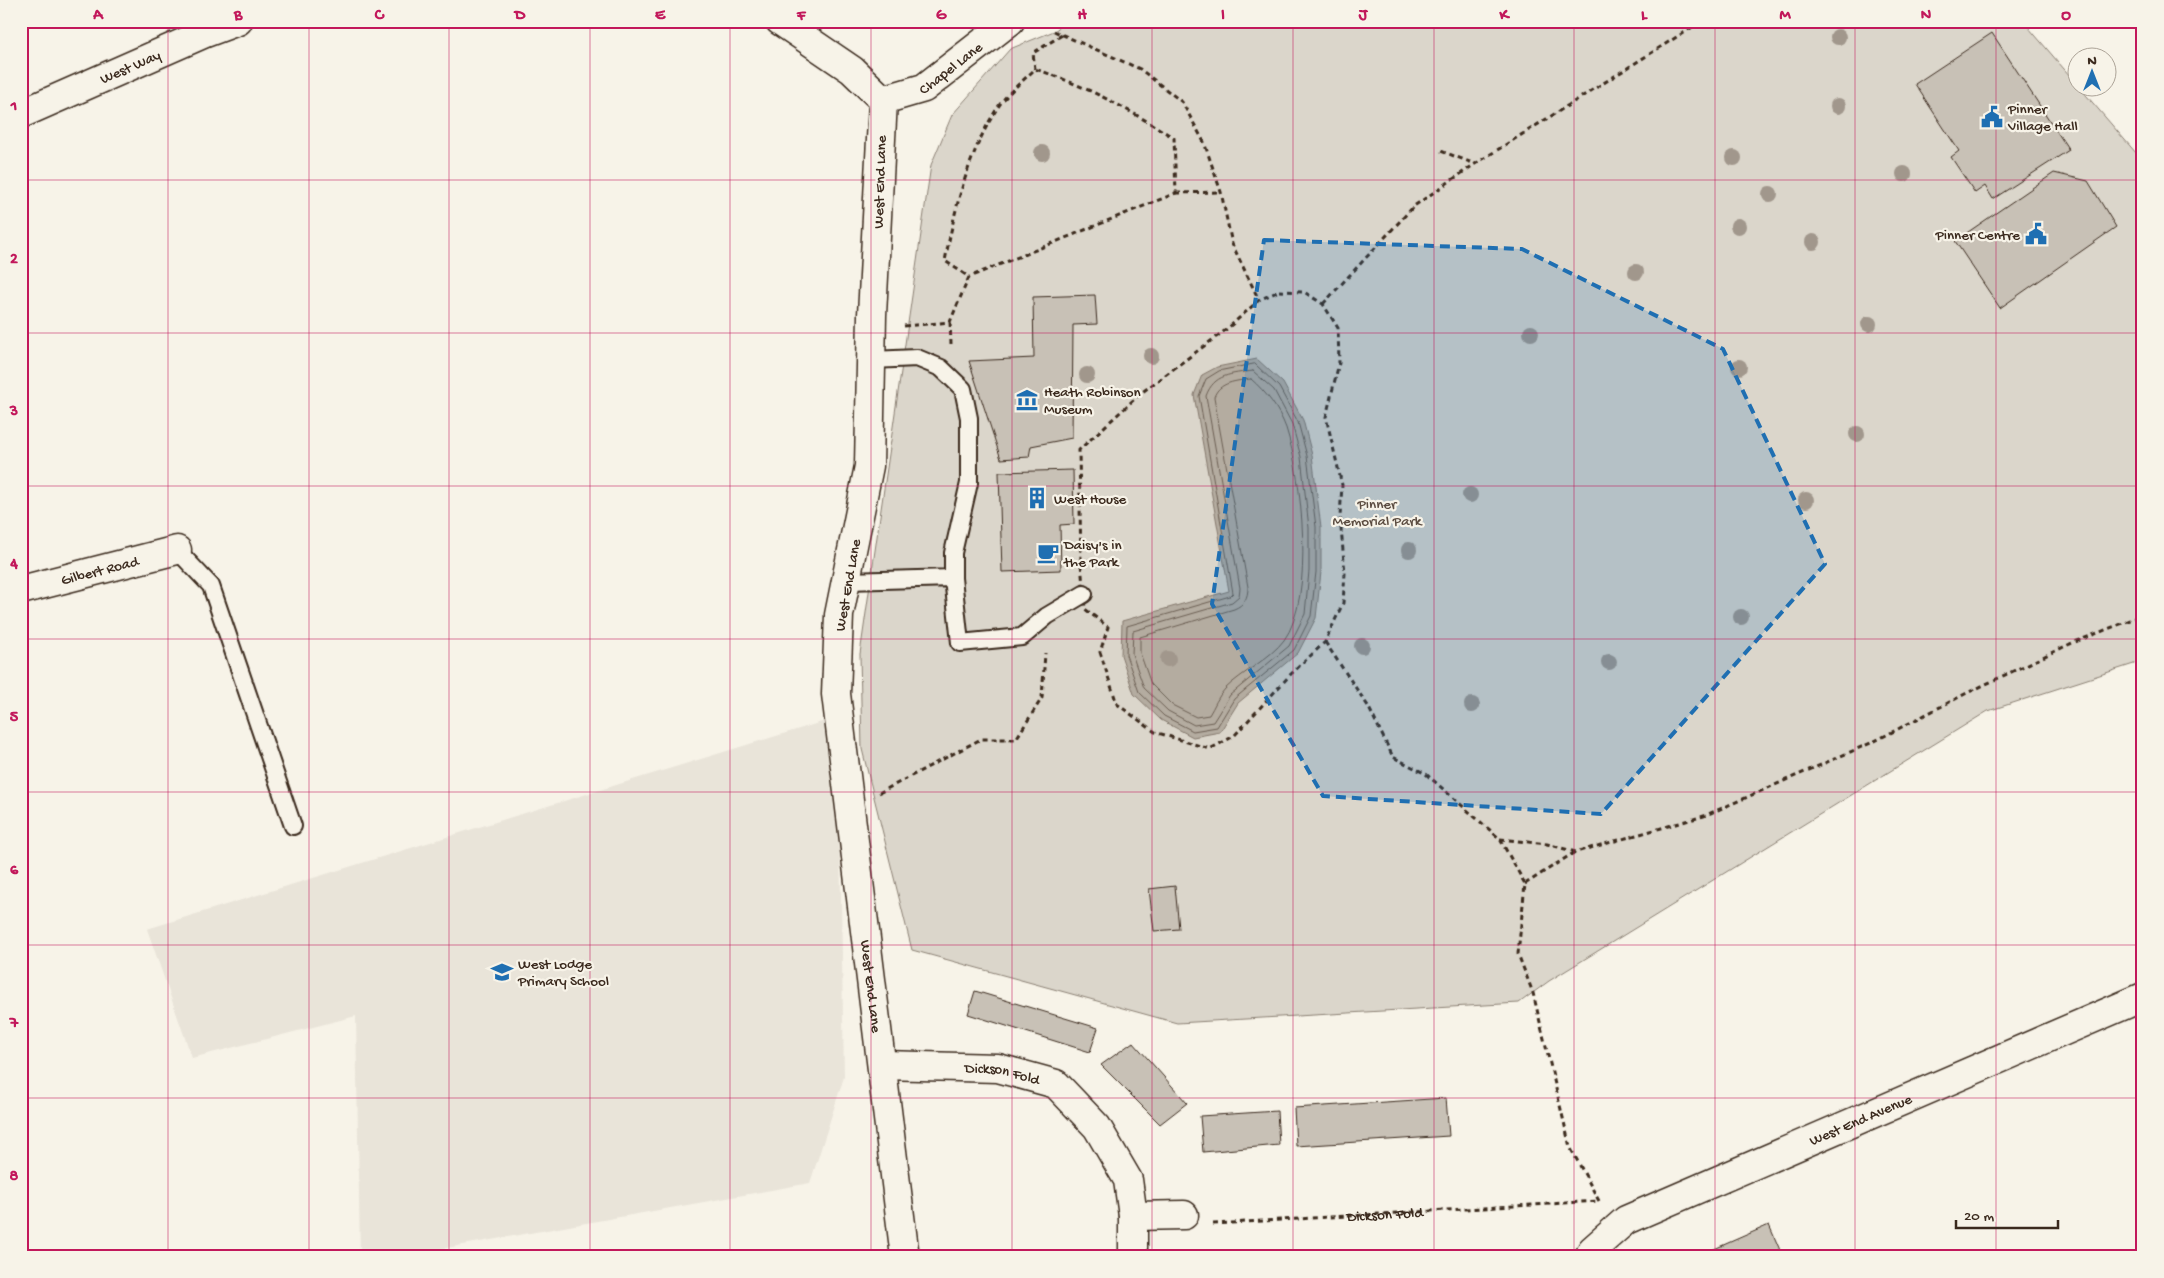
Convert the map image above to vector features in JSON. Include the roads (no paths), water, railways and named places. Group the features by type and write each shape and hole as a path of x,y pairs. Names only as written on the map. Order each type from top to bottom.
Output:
{"street":[{"name":"West Way","path":"21,114 203,34 238,21"},
{"path":"780,21 852,70 883,100"},
{"name":"Chapel Lane","path":"883,100 924,88 1010,21"},
{"name":"West End Lane","path":"883,100 869,466 839,615 836,694 905,1257"},
{"name":"Gilbert Road","path":"21,590 177,550"},
{"name":"West End Avenue","path":"1589,1257 1592,1250 1626,1220 2143,997"},
{"name":"Dickson Fold","path":"882,1065 998,1068 1056,1084 1097,1127 1128,1180 1133,1216 1133,1257"},
{"path":"1133,1216 1184,1215"}],"lane":[{"path":"872,360 917,358 941,368 963,389 969,418 969,483 953,553 953,578 960,643 1022,637 1047,616 1084,594"},
{"path":"177,550 211,586 293,826"},
{"path":"847,581 953,578"}],"water":[{"path":"1257,359 1283,383 1303,420 1312,455 1321,527 1321,572 1316,618 1298,653 1238,703 1220,732 1193,737 1161,720 1134,694 1121,655 1122,621 1229,591 1194,395 1202,375 1217,367"}],"place":[{"name":"Pinner Village Hall","path":"1992,117"},
{"name":"Pinner Centre","path":"2036,234"},
{"name":"Heath Robinson Museum","path":"1027,400"},
{"name":"West House","path":"1037,498"},
{"name":"Daisy's in the Park","path":"1048,553"},
{"name":"West Lodge Primary School","path":"502,972"}],"park label":[{"name":"Pinner Memorial Park","path":"1377,512"}]}
